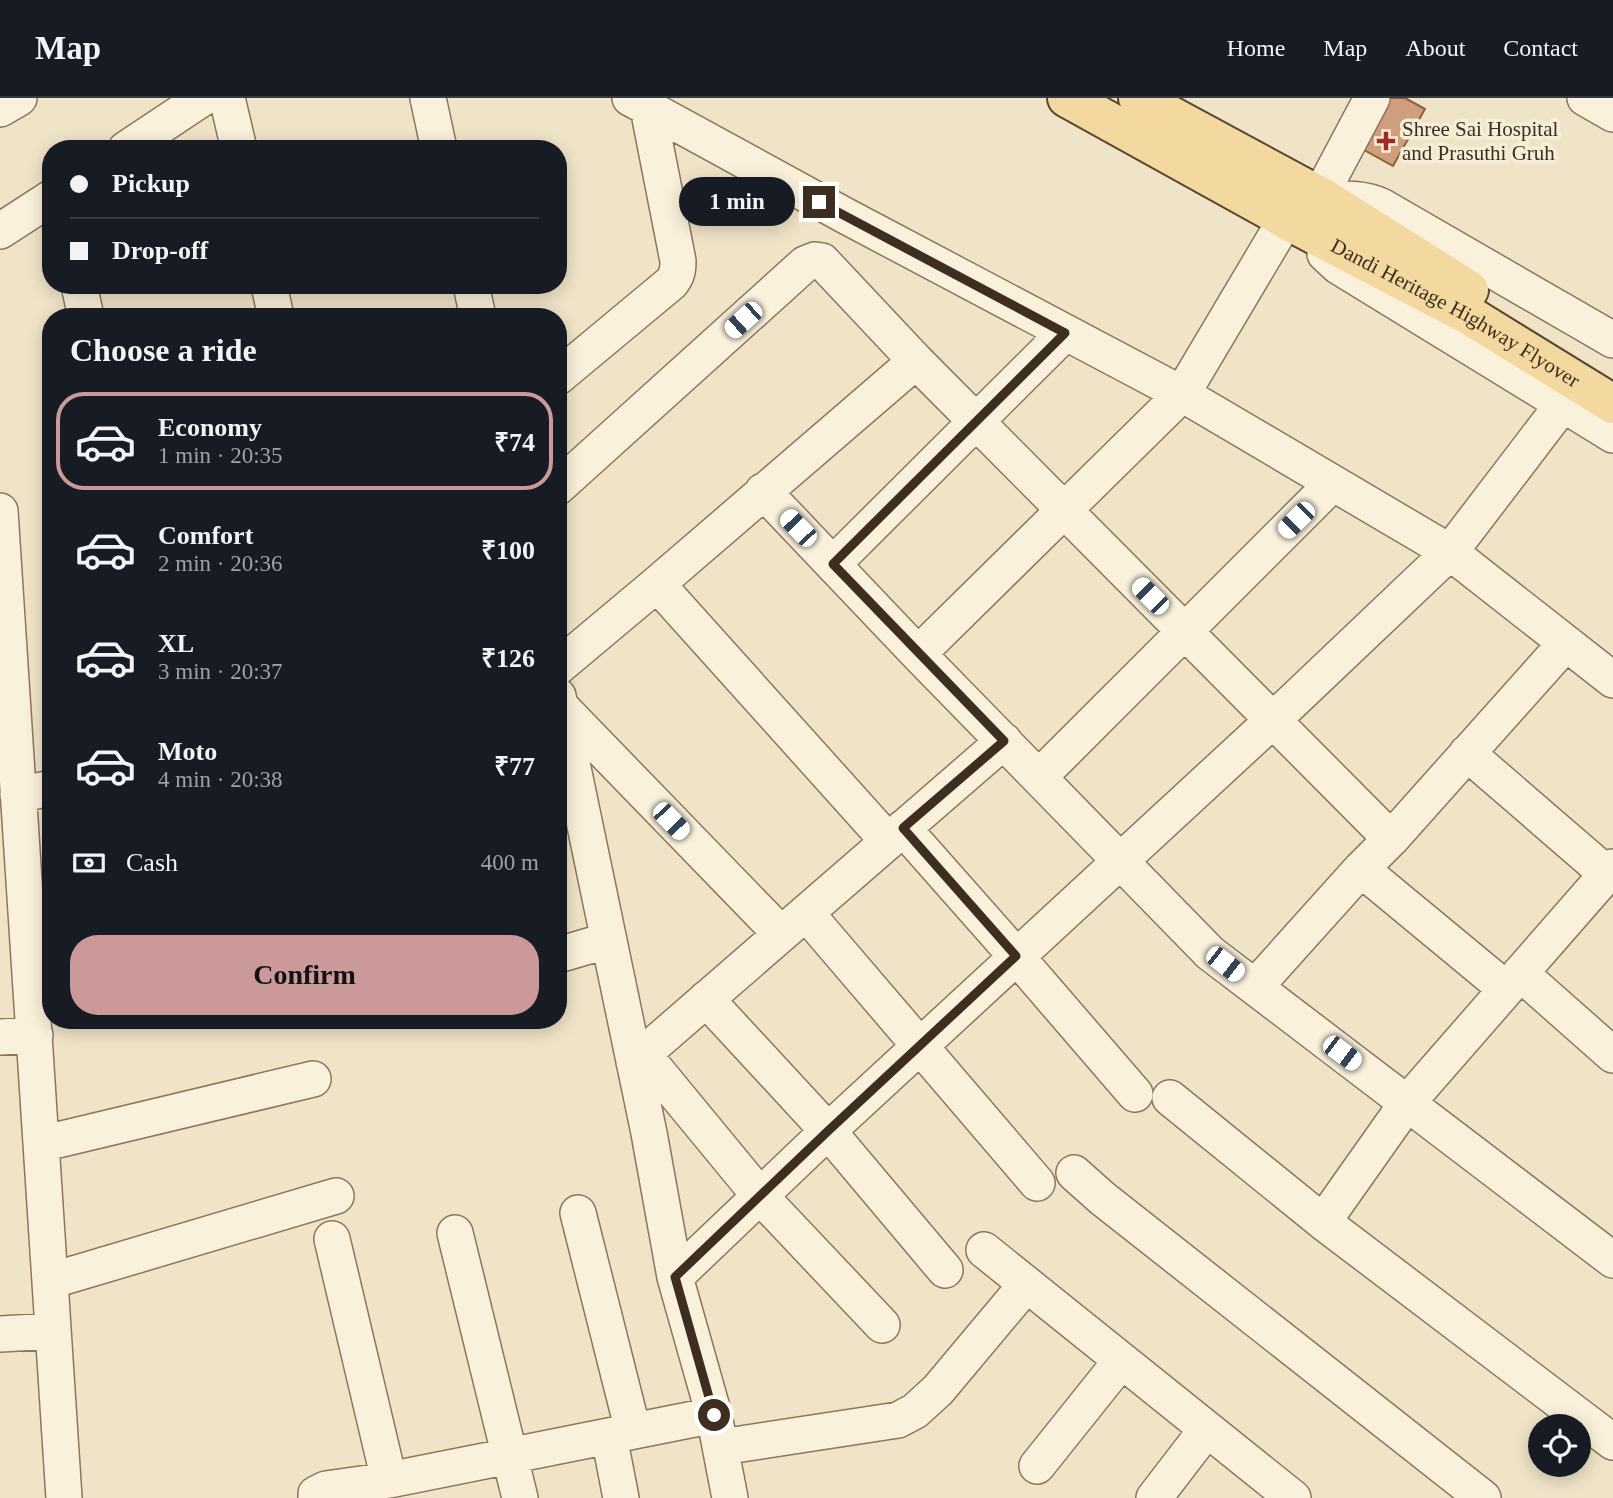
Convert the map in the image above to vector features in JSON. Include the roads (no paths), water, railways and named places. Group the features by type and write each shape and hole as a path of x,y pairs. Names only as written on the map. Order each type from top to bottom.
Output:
{"main road":[{"path":"1067,98 1307,210"},
{"path":"1138,98 1307,210"},
{"name":"Dandi Heritage Highway Flyover","path":"1307,210 1472,305 1613,376"},
{"name":"Dandi Heritage Highway Flyover","path":"1472,305 1613,404"}],"street":[{"path":"0,109 19,98"},
{"path":"140,140 203,98"},
{"path":"228,98 237,140"},
{"path":"428,98 437,140"},
{"path":"918,654 1182,394 1307,210 1373,98"},
{"path":"1585,98 1613,114"},
{"path":"639,103 856,222 1182,394 1450,552 1613,680"},
{"path":"567,370 671,284 678,270 639,103"},
{"path":"1307,210 1357,199 1381,206 1613,340"},
{"path":"0,231 42,204"},
{"path":"1307,210 1338,267 1613,435"},
{"path":"567,479 794,273 810,261 822,261 975,421 1391,839"},
{"path":"833,564 1065,333"},
{"path":"567,659 916,361"},
{"path":"675,1277 1450,552 1563,404"},
{"path":"1039,777 1333,483"},
{"path":"763,491 1210,953 1407,1103 1610,1252"},
{"path":"0,511 21,777 39,928 41,1144 64,1498"},
{"path":"657,584 896,835 1016,956 1135,1094"},
{"path":"1255,987 1565,644"},
{"path":"567,709 920,1046 1037,1183"},
{"path":"639,1058 1004,741"},
{"path":"1323,1222 1407,1103 1610,870 1467,753"},
{"path":"567,778 571,816 609,940 639,1058 675,1277 717,1431 730,1498"},
{"path":"1361,869 1613,1055"},
{"path":"567,952 609,940"},
{"path":"706,999 828,1131 945,1270"},
{"path":"0,1037 39,1018"},
{"path":"639,1058 760,1196 882,1325"},
{"path":"41,1144 313,1079"},
{"path":"1170,1098 1323,1222 1613,1442"},
{"path":"1074,1173 1102,1198 1483,1498"},
{"path":"50,1280 336,1196"},
{"path":"578,1213 621,1433 621,1498"},
{"path":"455,1233 520,1498"},
{"path":"332,1239 413,1483"},
{"path":"984,1250 1293,1498"},
{"path":"316,1498 316,1494 326,1489 413,1483 510,1455 621,1433 717,1431 898,1420 915,1411 938,1391 1026,1285"},
{"path":"0,1334 53,1331"},
{"path":"1037,1466 1121,1361"},
{"path":"1154,1498 1207,1429"}],"place":[{"name":"Shree Sai Hospital and Prasuthi Gruh","path":"1386,141"}]}
